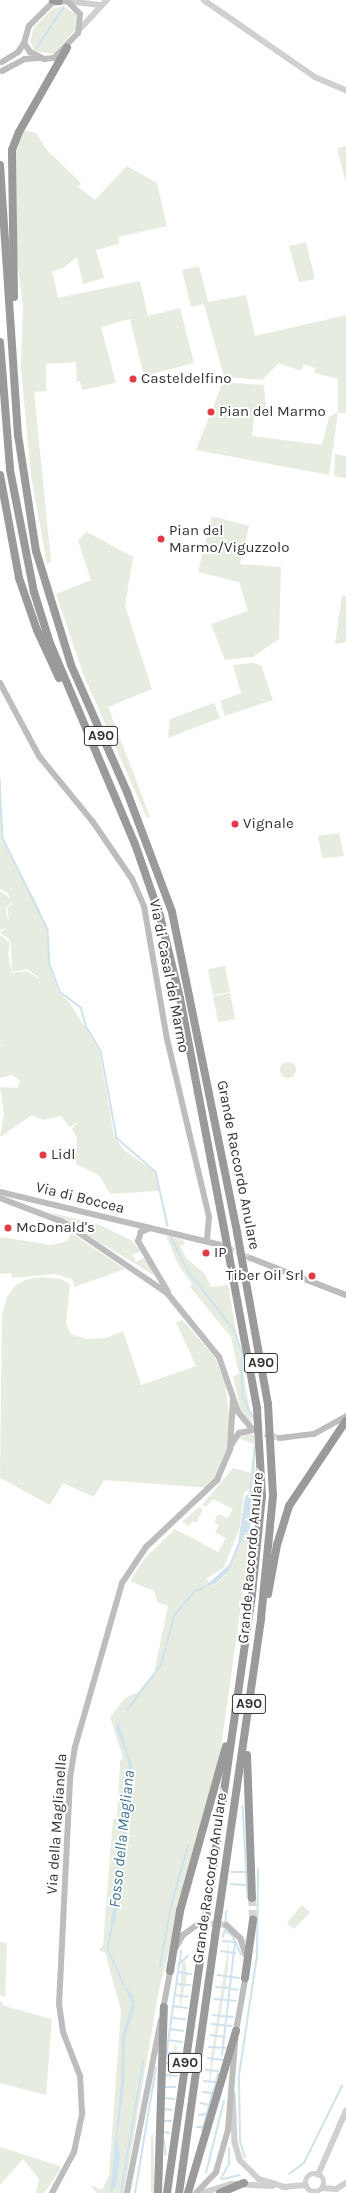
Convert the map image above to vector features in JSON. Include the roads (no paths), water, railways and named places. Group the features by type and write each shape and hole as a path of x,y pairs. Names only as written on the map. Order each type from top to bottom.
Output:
{"highway":[{"path":"8,221 14,143 67,48"},
{"path":"0,165 8,221"},
{"name":"Grande Raccordo Anulare","path":"8,221 12,345 23,481 37,557 71,665 127,792 172,912 237,1232 268,1404 273,1495 261,1618 179,2193"},
{"name":"Grande Raccordo Anulare","path":"0,342 8,449 20,535 42,619 71,697 135,844 162,922 225,1234 257,1409 262,1496 233,1730 167,2193"},
{"path":"0,475 9,538 28,606 49,658 71,697"},
{"path":"261,1618 287,1512 305,1479 346,1421"},
{"path":"246,1724 252,1898"},
{"path":"170,1971 180,1911 233,1730"},
{"path":"245,1978 253,1920"},
{"path":"158,2193 164,2007"},
{"path":"188,2193 236,2031"},
{"path":"220,2193 244,2183"}],"main road":[{"path":"2,62 18,52 24,43 29,26 50,5 60,1 80,12 80,29 67,48 54,58 25,59 2,71"},
{"path":"24,43 40,58"},
{"name":"Via di Casal del Marmo","path":"0,683 39,756 93,822 140,896 149,924 167,1039 209,1217 207,1240"},
{"name":"Via di Boccea","path":"0,1192 153,1229 207,1240 220,1245"},
{"name":"Via di Boccea","path":"0,1198 67,1224 154,1282 173,1300"},
{"name":"Via di Boccea","path":"153,1229 140,1232 138,1241 173,1300 222,1362 240,1417 253,1430 238,1433 230,1449"},
{"path":"250,1258 346,1295"},
{"name":"Via della Maglianella","path":"52,2193 74,2152 82,2113 80,2076 64,2032 58,2001 70,1778 82,1717 125,1577 146,1547 213,1484 230,1449 233,1399"},
{"path":"280,1438 314,1434 346,1416"},
{"path":"128,2192 170,1971 180,1939 198,1924"},
{"path":"196,2193 210,2181 220,2165 233,2091 236,2031 245,1978 245,1947 237,1934 226,1925"}],"street":[{"path":"80,29 106,0"},
{"path":"204,0 309,73 346,90"},
{"path":"60,1 101,5"},
{"path":"233,2091 235,2142 240,2160 259,2179 286,2187"},
{"path":"318,2175 346,2111"},
{"path":"306,2185 309,2177 318,2175"},
{"path":"318,2175 323,2180 322,2188"},
{"path":"202,2193 244,2183 286,2187 306,2185 314,2192 322,2188 336,2189 346,2183"}],"water":[{"path":"251,1490 255,1495 249,1532 245,1533 229,1571 216,1583 202,1589 229,1565 238,1543 245,1497"},
{"path":"128,1709 119,1724 132,1766 126,1781 126,1830 115,1924 111,1922 123,1828 122,1786 129,1763 116,1727"},
{"path":"123,1983 133,1996 135,2007 125,2037 124,2086 117,2138 120,2155 116,2186 110,2193 121,2084 122,2035 132,2004"}],"waterway":[{"path":"36,49 64,7"},
{"name":"Fosso della Magliana","path":"0,779 3,838 48,930 50,964 60,992 81,1007 86,1026 101,1051 117,1138 156,1172 168,1226"},
{"name":"Fosso della Magliana","path":"171,1236 187,1269 235,1331 242,1353 243,1397 254,1419"},
{"name":"Fosso della Magliana","path":"250,1492 255,1447"},
{"name":"Fosso della Magliana","path":"127,1710 161,1665 174,1616 195,1591 204,1588"},
{"path":"243,1806 248,1898"},
{"path":"160,1967 171,1906 188,1845"},
{"path":"245,2158 240,2142 239,2075 257,1956 258,1870"},
{"path":"232,1872 246,1872"},
{"path":"231,1884 247,1885"},
{"path":"227,1911 226,1921 247,1942"},
{"name":"Fosso della Magliana","path":"113,1923 108,1949 124,1985"},
{"path":"223,1937 225,1930 233,1936 242,1955"},
{"path":"223,1941 235,1942"},
{"path":"222,2055 235,1942"},
{"path":"180,1963 181,1951"},
{"path":"221,1951 235,1953"},
{"path":"179,1964 188,1956"},
{"path":"166,2057 179,1964"},
{"path":"179,1972 191,1974"},
{"path":"218,1975 239,1978"},
{"path":"178,1984 190,1985"},
{"path":"216,1987 230,1988"},
{"path":"232,1989 238,1990"},
{"path":"176,1995 188,1997"},
{"path":"215,1999 236,2001"},
{"path":"173,2006 187,2008"},
{"path":"213,2015 233,2017"},
{"path":"172,2018 185,2019"},
{"path":"212,2024 232,2026"},
{"path":"170,2029 183,2031"},
{"path":"211,2035 225,2037"},
{"path":"168,2040 182,2042"},
{"path":"209,2047 227,2048"},
{"path":"167,2053 180,2053"},
{"path":"208,2058 224,2060"},
{"path":"121,2193 143,2061"},
{"path":"166,2063 178,2065"},
{"path":"135,2193 156,2068"},
{"path":"206,2070 218,2071"},
{"path":"202,2131 218,2074 220,2075"},
{"path":"165,2075 177,2076"},
{"path":"204,2081 216,2082"},
{"path":"289,2174 304,2163 342,2086"},
{"path":"165,2087 175,2087"},
{"path":"203,2092 212,2093"},
{"path":"164,2098 174,2099"},
{"path":"206,2173 224,2101"},
{"path":"201,2103 209,2105"},
{"path":"164,2109 172,2110"},
{"path":"199,2115 206,2114"},
{"path":"164,2121 171,2121"},
{"path":"197,2127 203,2127"},
{"path":"164,2132 169,2133"},
{"path":"164,2138 166,2155"},
{"path":"221,2179 229,2164 229,2149"},
{"path":"223,2179 240,2175"}],"tunnel":[{"path":"220,1245 250,1258"},
{"path":"256,1432 280,1438"},
{"path":"252,1898 253,1920"},
{"path":"202,1923 226,1925"}],"place":[{"name":"Casteldelfino","path":"133,379"},
{"name":"Pian del Marmo","path":"211,412"},
{"name":"Pian del Marmo/Viguzzolo","path":"161,539"},
{"name":"Vignale","path":"235,824"},
{"name":"Lidl","path":"43,1155"},
{"name":"McDonald's","path":"8,1228"},
{"name":"IP","path":"206,1253"},
{"name":"Tiber Oil Srl","path":"312,1276"}]}
